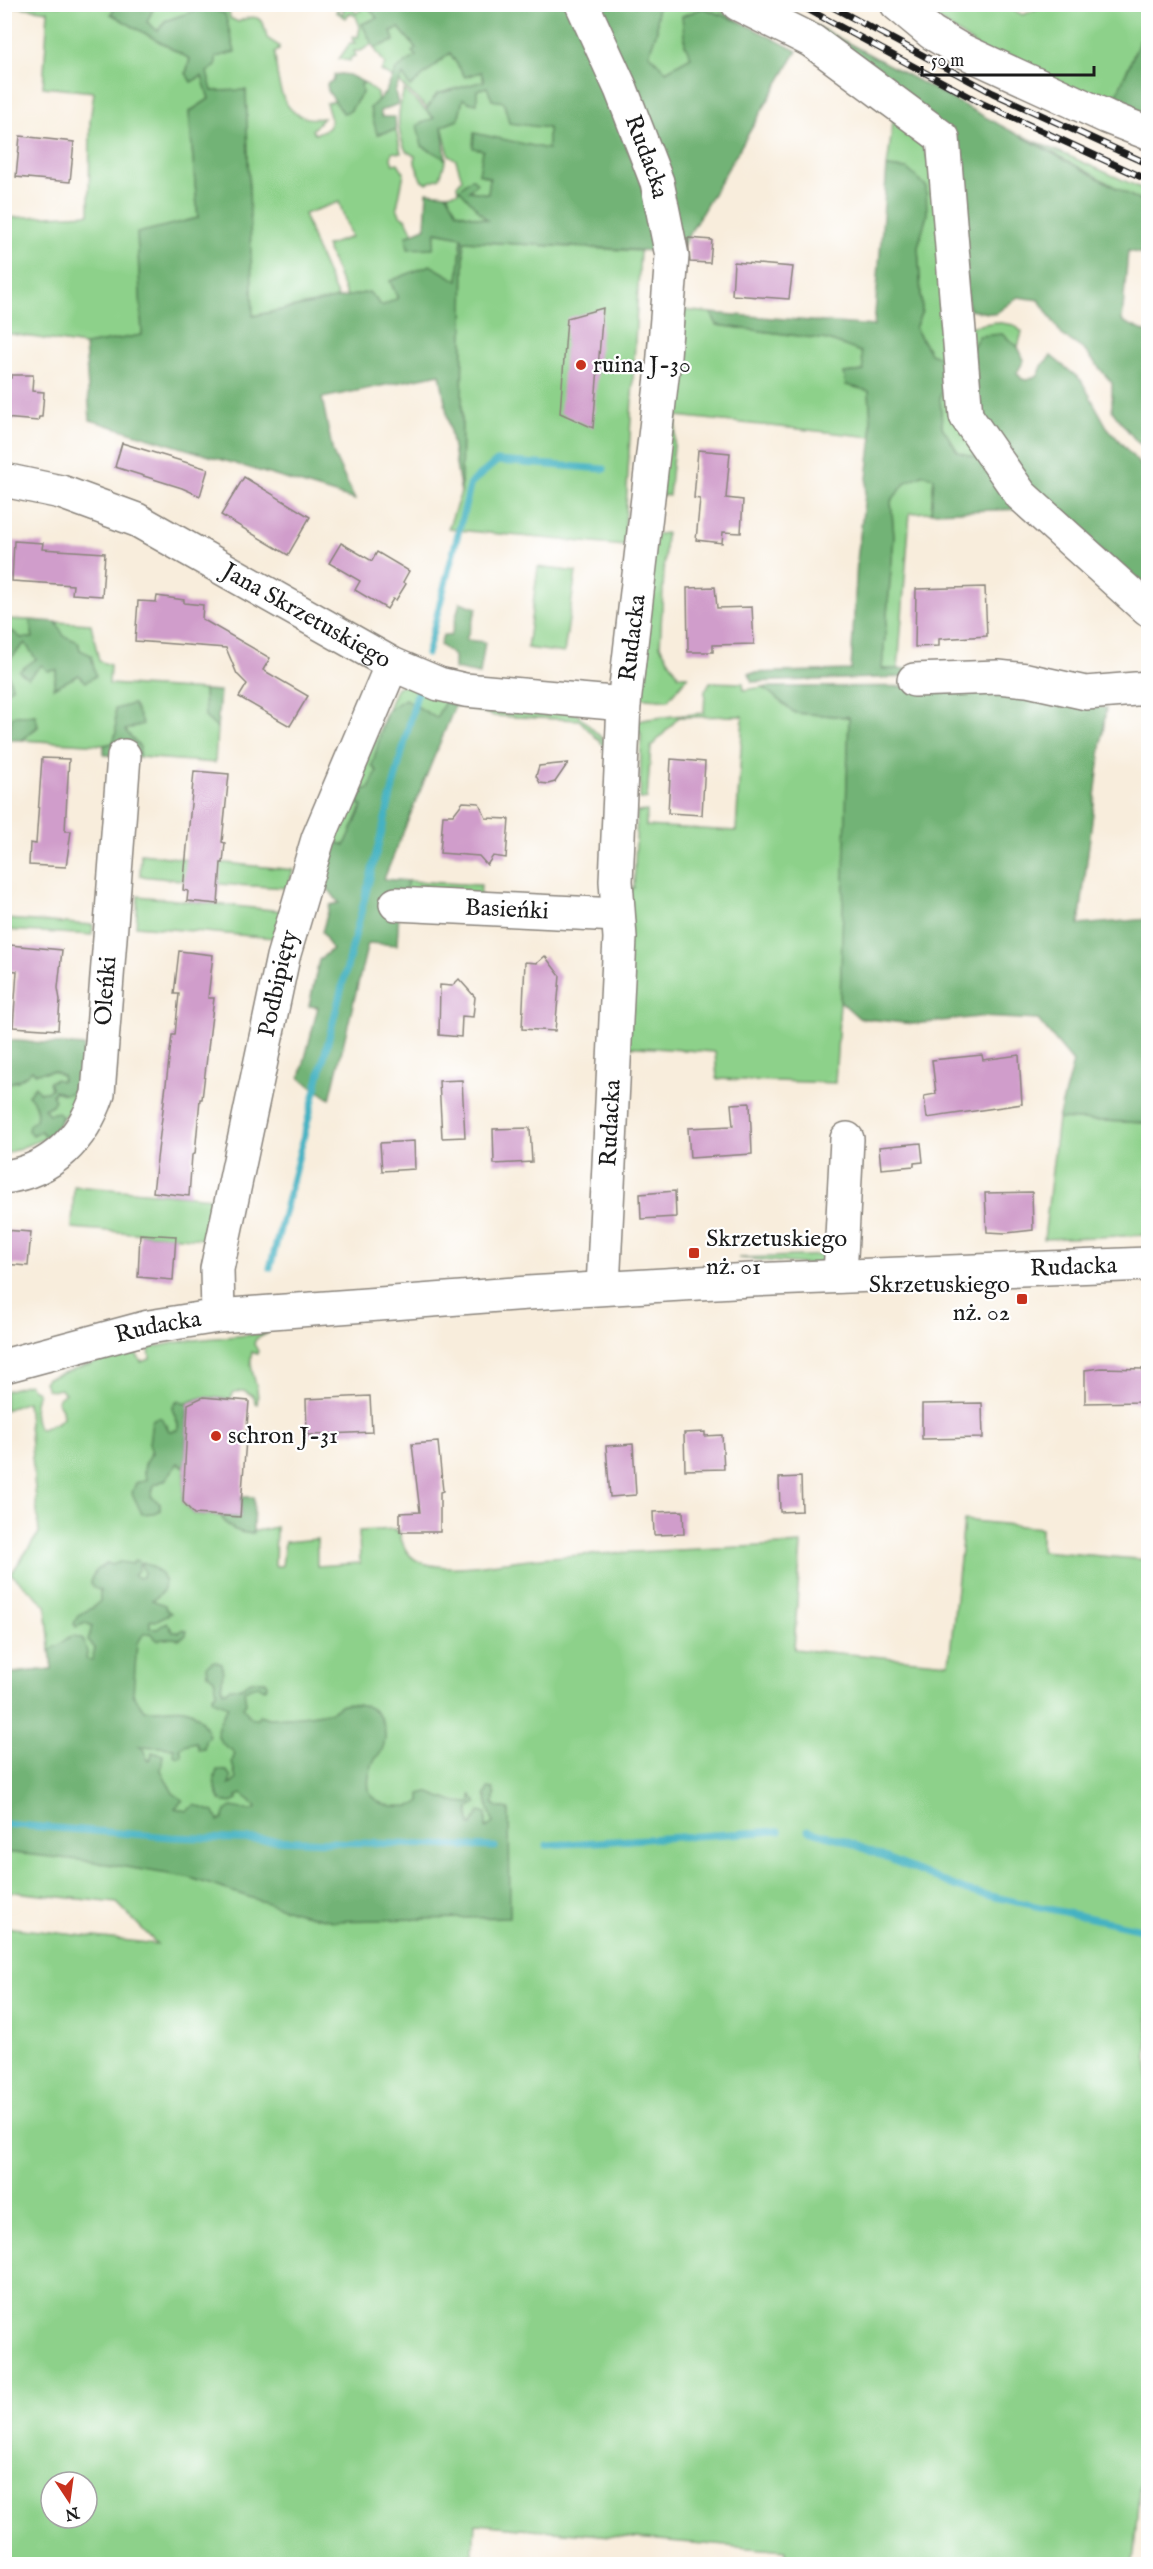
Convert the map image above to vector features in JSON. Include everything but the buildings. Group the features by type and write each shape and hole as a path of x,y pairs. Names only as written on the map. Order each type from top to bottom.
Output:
{"street":[{"name":"Rudacka","path":"582,4 630,112 657,182 672,256 662,379 624,704 616,882 620,938 603,1288"},
{"path":"738,4 812,41 943,138 966,416 1021,495 1149,610"},
{"path":"897,4 932,33 959,49 1107,117 1149,133"},
{"name":"Jana Skrzetuskiego","path":"4,480 61,492 137,520 392,664 439,684 465,690 624,704"},
{"name":"Podbipięty","path":"218,1316 217,1269 284,957 318,839 392,664"},
{"path":"914,680 998,676 1086,693 1149,688"},
{"name":"Oleńki","path":"4,1178 36,1170 57,1157 79,1132 99,1094 124,756"},
{"name":"Basieńki","path":"396,904 617,915"},
{"path":"840,1276 847,1138"},
{"name":"Rudacka","path":"4,1366 149,1327 218,1316 603,1288 1149,1264"}],"green space":[{"path":"378,4 570,5 642,185 653,251 464,241 461,493 440,374 322,398 333,453 355,500 90,420 85,345 142,335 137,233 198,218 189,112 209,99 202,76 191,82 186,73 190,59 111,14 116,5 155,5 147,22 158,31 165,21 194,11 197,5 204,5 225,14 235,52 216,57 216,66 207,72 212,91 246,90 253,316 369,292 382,306 398,298 390,281 430,265 458,281 462,237 436,232 433,248 408,249 406,236 425,228 427,192 447,194 457,212 487,220 459,189 472,178 477,183 469,191 488,194 490,178 479,174 483,150 473,148 474,133 548,149 548,128 509,123 504,102 492,100 487,87 477,90 477,103 463,99 458,120 442,126 446,159 422,146 417,125 434,118 426,110 437,94 484,81 481,72 465,77 450,53 410,87 403,75 395,91 398,104 380,111 382,117 395,117 396,130 377,134 370,108 385,93 396,70 416,56 412,52 416,48 399,28 391,31 394,41 374,48 362,24 377,18 369,8 379,8"},
{"path":"5,5 116,5 111,14 190,59 186,73 191,82 202,75 209,99 189,112 198,218 138,233 142,335 85,345 5,333 5,218 89,214 90,121 94,92 43,87 48,11"},
{"path":"155,5 197,5 195,11 165,21 158,31 147,22"},
{"path":"204,5 228,5 230,18 238,22 255,17 262,22 267,38 279,46 279,50 275,52 277,77 284,99 298,115 323,118 312,130 315,134 329,128 331,120 326,103 335,101 343,113 350,111 362,93 361,84 365,83 377,93 378,100 370,109 378,134 396,130 401,153 392,152 391,159 393,164 398,163 404,173 397,207 413,233 406,236 435,232 462,237 458,282 390,281 398,299 382,306 369,292 347,297 326,246 351,237 339,202 304,214 338,298 252,316 246,91 212,91 206,72 215,57 234,52"},
{"path":"335,5 350,5 356,13 361,10 360,5 378,5 379,8 370,8 377,18 362,24 372,44 361,51 354,51 356,56 351,57 350,61 339,59 350,43 355,43 352,39 353,36 358,37 360,27 356,16 349,13 346,18 336,12 337,9 343,14 344,10"},
{"path":"593,5 657,5 657,30 649,54 666,71 691,57 685,45 682,16 703,8 745,24 797,51 680,250"},
{"path":"657,5 711,5 745,24 703,8 682,16 692,57 666,71 649,54 657,30"},
{"path":"744,5 778,5 1148,205 1148,255 1128,251 1122,321 1148,333 1148,449 1137,442 1112,411 1112,383 1084,350 1062,335 1039,300 1018,297 995,314 969,310 953,164"},
{"path":"924,5 942,5 944,9 963,5 1004,5 1023,15 1045,5 1148,5 1148,43 1140,40 1111,108 1005,66 924,9"},
{"path":"399,28 416,48 416,56 396,70 392,78 381,71 385,64 374,48 394,41 391,31"},
{"path":"1140,40 1148,43 1148,121 1111,108"},
{"path":"450,53 465,76 481,72 485,81 437,94 427,108 399,82 403,74 410,86"},
{"path":"334,75 349,75 365,83 361,84 362,93 350,111 343,113 328,91 327,84 334,80"},
{"path":"487,86 504,102 548,128 549,149 484,150 479,174 490,178 488,194 460,189 488,220 457,212 447,194 458,192 457,185 462,179 456,160 449,155 442,126 458,120 463,98 471,103 476,90"},
{"path":"404,90 434,118 422,146 446,159 440,178 427,183 421,180 415,156 406,151 400,136 399,114"},
{"path":"894,114 910,123 932,165 984,460 958,452 942,427 940,397 949,361 930,353 915,328 922,311 918,247 927,215 907,169 887,167"},
{"path":"1021,135 1148,191 1148,202 1133,197"},
{"path":"887,167 907,169 926,186 927,214 918,247 922,311 915,328 930,353 949,361 940,397 942,427 958,452 984,460 1025,509 931,512 934,478 924,474 906,482 891,501 894,537 882,669 911,669 908,677 752,682 749,673 851,670 857,560 872,437 869,391 846,385 844,373 864,371 861,352 828,340 717,325 711,313 874,326"},
{"path":"464,241 640,251 624,546 448,529 461,492"},
{"path":"673,309 711,313 718,325 829,340 862,352 864,371 844,373 846,385 869,390 872,437 677,416 669,496 656,494"},
{"path":"995,322 1014,325 1022,332 1018,347 1002,334 966,358 969,327"},
{"path":"1002,334 1018,347 1024,360 1017,373 1022,379 1027,380 1038,376 1043,364 1051,356 1081,380 1107,427 1142,467 1148,470 1148,594 1006,465 978,412 966,358 979,336"},
{"path":"924,474 934,477 931,512 910,513 898,669 882,669 894,537 891,501 906,482"},
{"path":"666,533 660,646 679,676 688,676 668,700 635,697 652,535"},
{"path":"538,567 576,572 564,653 527,648"},
{"path":"460,602 477,608 466,640 485,642 480,674 454,669 454,656 440,645 443,635 451,636"},
{"path":"4,619 30,620 33,638 21,638 12,631 5,635"},
{"path":"30,620 56,622 64,636 78,642 80,650 91,655 96,676 86,682 79,675 53,688 57,670 47,671 42,665 28,678 19,671 36,659 25,643 5,664 5,635 12,631 21,638 33,638"},
{"path":"56,622 91,624 99,661 110,665 109,684 204,690 205,717 217,728 215,763 139,757 116,709 116,733 113,743 104,745 22,740 38,727 35,715 10,732 5,732 5,693 12,687 5,664 25,643 42,665 57,670 54,687 80,650 78,642 63,636"},
{"path":"5,664 12,687 5,693"},
{"path":"710,682 743,683 744,690 763,687 795,713 849,717 843,954 835,1083 717,1079 715,1052 623,1046 627,888 634,888 637,812 647,811 646,826 736,831 743,716 679,717 651,747 647,799 640,799 641,733 633,731 635,722 704,713 705,691"},
{"path":"404,685 577,714 610,746 610,752 579,720 495,716 445,702 436,718 377,770 369,790 364,789 362,807 345,845 335,842 339,826 397,687"},
{"path":"1018,686 1106,708 1079,925 1148,919 1148,1123 1058,1119 1073,1062 1038,1020 979,1017 913,1024 859,1018 840,1001 849,717 795,713 763,687"},
{"path":"204,690 220,691 217,728 205,717"},
{"path":"405,699 436,718 445,702 455,706 384,879 408,881 399,911 397,945 368,943 330,1099 300,1078 318,1007 309,1006 319,960 332,949 322,932 330,905 339,903 329,890 318,891 334,848 325,844 340,826 335,842 345,845 362,807 358,803 364,789 369,789 377,771 372,766 387,711"},
{"path":"133,704 143,724 125,730 140,747 139,757 104,755 104,745 113,743 116,733 115,709"},
{"path":"35,715 38,726 22,740 5,740 5,732 10,732 12,716"},
{"path":"141,854 293,870 288,888 140,876"},
{"path":"408,881 481,885 480,898 404,893"},
{"path":"138,896 282,911 274,938 136,926"},
{"path":"5,919 93,925 92,935 5,930"},
{"path":"5,1040 84,1046 81,1081 76,1083 72,1093 64,1094 54,1091 52,1095 55,1100 52,1105 44,1109 49,1114 58,1112 62,1117 59,1124 46,1138 41,1131 33,1135 28,1131 29,1125 36,1120 37,1113 35,1103 28,1095 35,1086 39,1092 47,1092 51,1088 49,1082 56,1079 61,1081 62,1075 53,1071 35,1073 32,1070 20,1080 5,1084"},
{"path":"32,1070 36,1073 53,1071 62,1075 63,1079 47,1093 39,1092 33,1099 46,1138 5,1154 4,1084 18,1081"},
{"path":"81,1081 81,1092 59,1124 62,1117 49,1114 44,1109 52,1105 54,1090 64,1094"},
{"path":"1058,1119 1148,1123 1148,1235 1044,1239"},
{"path":"74,1186 213,1198 204,1239 72,1228"},
{"path":"830,1255 827,1259 813,1265 738,1258"},
{"path":"268,1333 256,1339 254,1344 258,1351 257,1354 252,1352 251,1365 258,1397 257,1404 254,1396 244,1391 234,1392 230,1399 203,1397 172,1408 178,1430 169,1432 167,1425 145,1463 144,1473 147,1479 136,1483 160,1510 160,1504 151,1496 154,1485 165,1480 178,1463 185,1467 183,1502 194,1514 221,1516 232,1528 246,1532 276,1527 275,1566 282,1566 285,1542 317,1539 317,1566 360,1563 359,1531 395,1529 396,1532 399,1531 407,1552 415,1559 426,1564 454,1567 526,1559 801,1544 794,1649 949,1663 964,1520 1041,1528 1041,1551 1148,1560 1148,2381 1133,2564 784,2564 785,2551 475,2524 472,2564 5,2564 5,1927 157,1944 117,1903 5,1891 5,1674 52,1669 46,1605 11,1574 39,1533 27,1402 5,1410 5,1391 28,1384 38,1393 34,1415 38,1428 42,1429 58,1422 63,1417 58,1399 65,1393 60,1389 53,1391 47,1389 44,1382 47,1378 134,1350 141,1362 150,1359 149,1348 184,1341"},
{"path":"178,1400 188,1404 185,1467 178,1463 165,1480 154,1485 151,1496 160,1504 160,1510 142,1514 132,1493 136,1483 147,1479 144,1469 152,1453 149,1444 152,1420 158,1417 163,1419 169,1431 178,1430 172,1408"},
{"path":"242,1497 254,1497 253,1533 234,1529 221,1516 240,1517"},
{"path":"135,1560 139,1561 139,1569 134,1575 139,1578 143,1577 144,1571 141,1565 143,1562 156,1569 164,1579 163,1590 152,1600 165,1605 171,1613 155,1621 150,1620 150,1628 157,1629 167,1622 173,1632 180,1632 183,1629 187,1631 186,1635 179,1639 157,1640 150,1633 144,1634 137,1643 133,1694 144,1710 182,1709 190,1711 197,1715 209,1736 205,1741 204,1749 199,1750 196,1742 184,1745 180,1748 182,1756 176,1757 173,1753 174,1748 139,1746 148,1760 151,1759 152,1752 163,1755 161,1770 173,1793 183,1800 175,1808 186,1811 195,1805 214,1812 218,1821 223,1819 226,1811 232,1807 252,1811 256,1808 242,1794 231,1803 221,1801 214,1782 217,1770 227,1771 231,1777 229,1784 236,1780 232,1761 235,1754 220,1740 217,1730 228,1706 213,1700 212,1697 217,1691 214,1679 208,1674 207,1666 214,1661 222,1664 224,1692 230,1688 240,1688 251,1681 266,1681 265,1689 257,1686 244,1690 246,1703 243,1707 251,1718 257,1719 259,1715 270,1718 316,1714 346,1703 364,1705 379,1716 385,1733 383,1746 370,1771 369,1779 370,1792 378,1801 393,1806 411,1806 420,1802 420,1794 427,1792 453,1802 471,1803 471,1795 477,1803 469,1808 470,1825 480,1811 486,1813 486,1828 493,1823 485,1795 488,1788 493,1789 495,1794 493,1803 497,1807 509,1810 510,1917 333,1921 295,1912 187,1877 88,1861 5,1852 5,1674 52,1669 50,1649 73,1636 83,1639 87,1652 86,1659 92,1660 95,1648 88,1641 92,1626 86,1623 76,1627 74,1624 78,1615 100,1601 100,1590 94,1588 90,1582 91,1579 108,1563 112,1565 120,1562 132,1564"}],"waterway":[{"path":"427,654 471,483 497,461 604,469"},
{"path":"270,1268 418,690"},
{"path":"4,1824 171,1837 495,1847"},
{"path":"808,1830 843,1840 967,1891 1137,1928 1148,1934"},
{"path":"547,1845 779,1831"}],"railway":[{"path":"798,4 983,104 1148,180"},
{"path":"827,4 993,93 1148,164"}],"place":[{"name":"ruina J-30","path":"581,365"},
{"name":"Skrzetuskiego nż. 01","path":"694,1253"},
{"name":"Skrzetuskiego nż. 02","path":"1022,1299"},
{"name":"schron J-31","path":"216,1436"}]}
